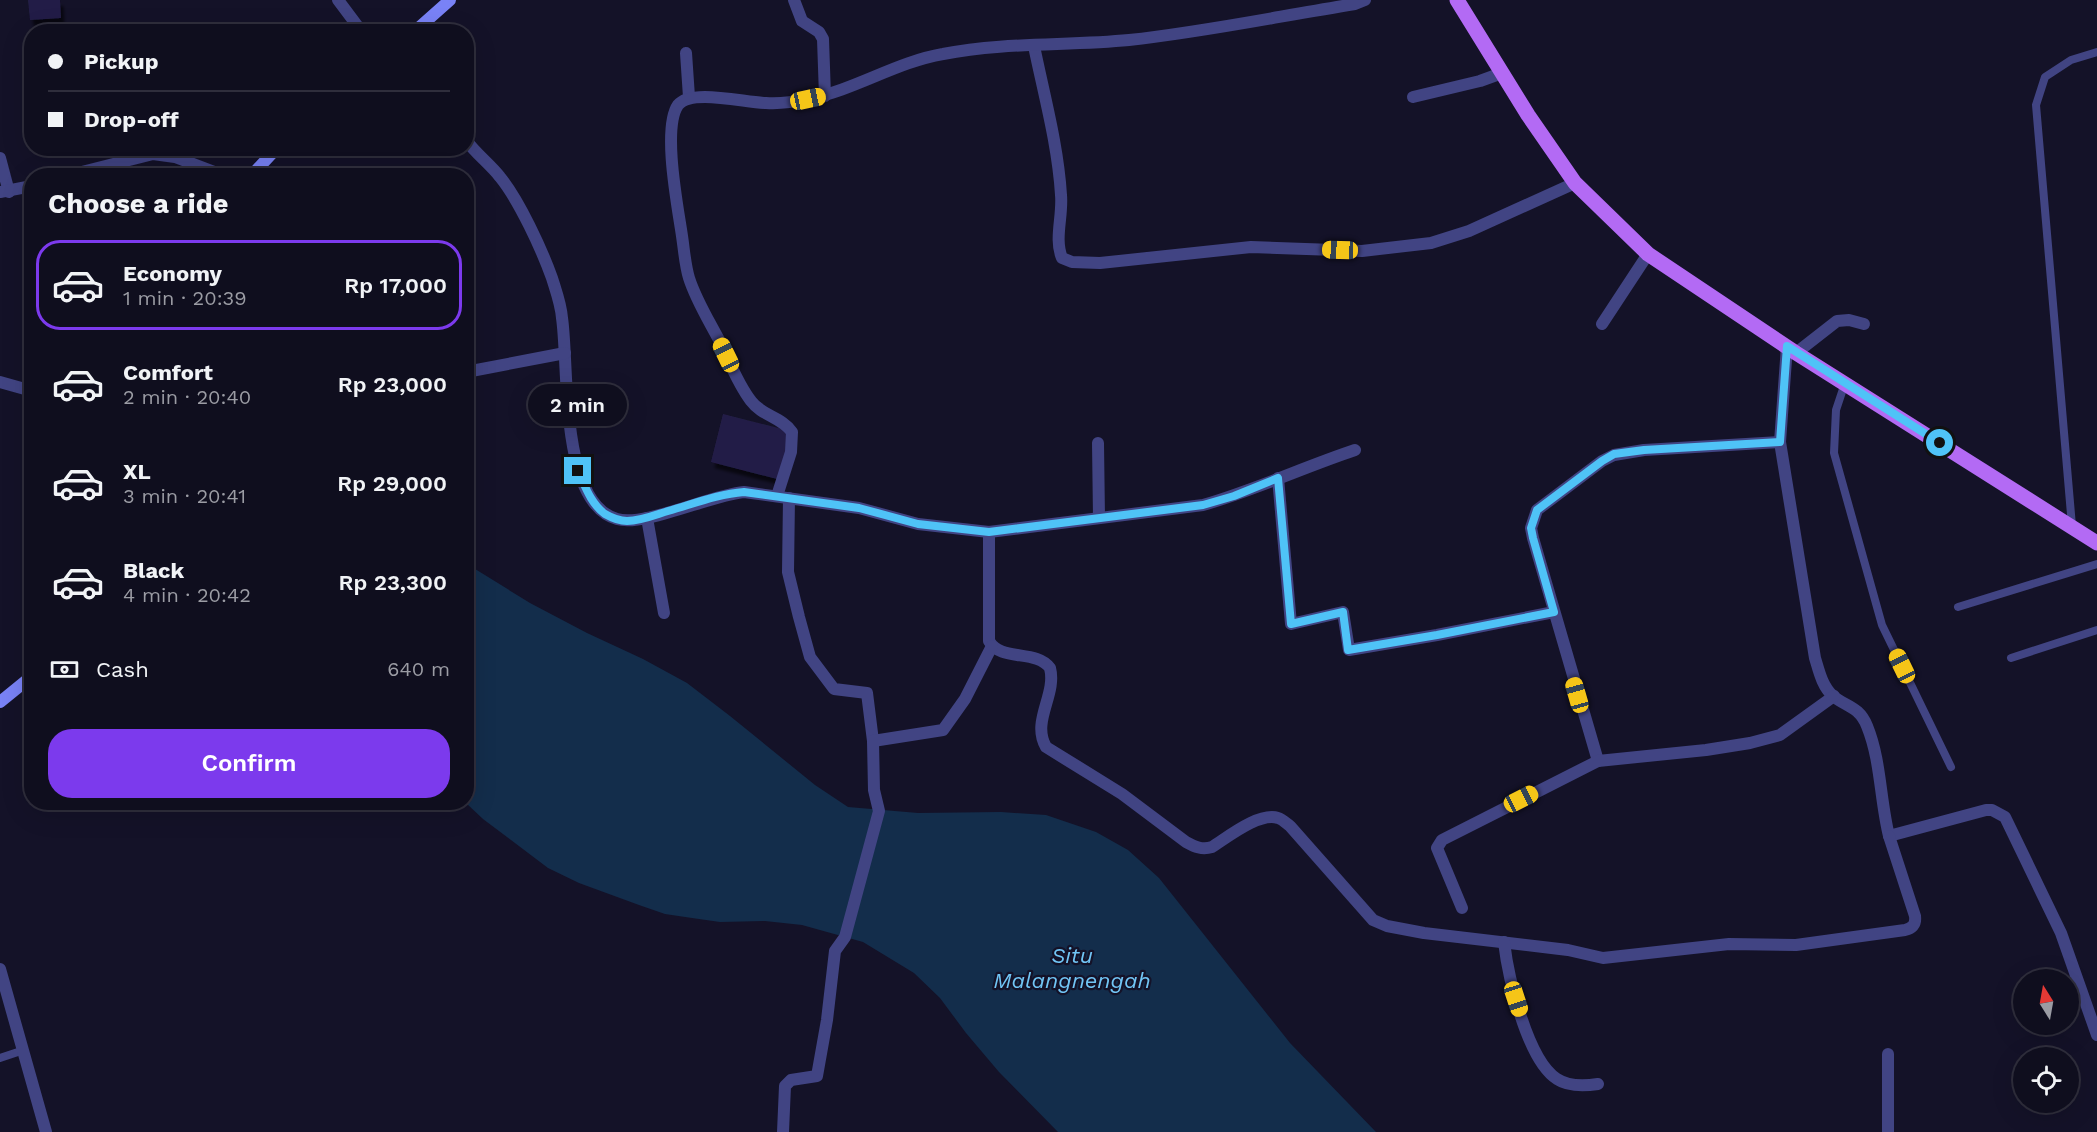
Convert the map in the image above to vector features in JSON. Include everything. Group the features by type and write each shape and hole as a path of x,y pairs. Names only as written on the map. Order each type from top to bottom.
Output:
{"main road":[{"path":"1457,0 1528,115 1575,183 1648,254 1792,350 2097,543"}],"street":[{"path":"338,0 356,24"},
{"path":"423,24 450,0"},
{"path":"794,0 802,21 819,32 823,39 825,96"},
{"path":"783,1132 785,1086 792,1080 817,1076 827,1020 835,951 844,937 879,811 874,790 873,741 867,693 834,689 810,657 788,572 783,497 792,432 783,423 758,410 747,396 696,297 688,275 671,144 675,111 679,103 689,97 768,104 792,102 825,96 941,54 980,49 1130,40 1355,4 1365,0"},
{"path":"1034,46 1050,123 1061,194 1062,212 1057,247 1062,258 1072,262 1100,263 1251,247 1362,251 1431,243 1469,231 1575,183"},
{"path":"686,53 689,97"},
{"path":"1413,97 1469,84 1502,72"},
{"path":"474,149 510,190 536,241 558,297 562,318 572,446 578,471 588,493 604,513 615,519 628,521 646,518 727,494 744,492 859,508 918,524 989,532 1203,505 1234,496 1355,450"},
{"path":"98,168 145,156"},
{"path":"168,156 204,168"},
{"path":"258,168 270,156"},
{"path":"0,158 5,192 24,188"},
{"path":"1602,324 1648,254"},
{"path":"989,532 989,641 1000,651 1039,659 1050,668 1051,686 1040,737 1046,747 1122,794 1196,848 1206,849 1254,821 1267,817 1278,818 1290,826 1372,920 1387,926 1424,933 1568,950 1603,958 1729,944 1796,945 1911,929 1915,916 1884,818 1877,761 1867,726 1857,710 1834,696 1824,684 1815,658 1780,442 1792,350 1838,321 1849,320 1864,324"},
{"path":"474,370 565,353"},
{"path":"0,382 24,390"},
{"path":"1598,761 1531,528 1537,510 1614,454 1644,450 1780,442"},
{"path":"1098,443 1099,518"},
{"path":"1278,478 1291,624 1343,612 1348,650 1554,612"},
{"path":"646,518 664,613"},
{"path":"873,741 943,730 965,699 992,646"},
{"path":"0,702 24,682"},
{"path":"1462,908 1437,848 1442,840 1598,761 1706,750 1750,743 1780,735 1834,696"},
{"path":"1889,836 1986,810 1992,810 2005,817 2061,933 2097,1035"},
{"path":"1504,942 1508,971 1525,1028 1547,1070 1558,1080 1572,1085 1598,1084"},
{"path":"0,969 46,1132"},
{"path":"1888,1054 1888,1132"}],"lane":[{"path":"2072,528 2036,105 2045,77 2071,60 2097,52"},
{"path":"1845,383 1836,411 1834,453 1882,625 1951,767"},
{"path":"1958,608 2097,564"},
{"path":"2011,658 2097,630"},
{"path":"0,1058 24,1050"}],"water":[{"name":"Situ Malangnengah","path":"474,568 530,603 687,683 815,785 848,807 918,813 1001,812 1046,815 1096,832 1128,850 1159,878 1290,1043 1376,1132 1058,1132 999,1072 940,998 914,973 863,942 802,925 765,921 720,922 665,914 579,883 548,868 473,810"}],"building":[{"path":"28,0 60,0 61,18 30,20"},
{"path":"723,414 782,429 789,436 781,480 711,462"}],"route":[{"path":"578,471 588,493 604,513 615,519 628,521 646,518 727,494 744,492 859,508 918,524 989,532 1203,505 1234,496 1278,478 1291,624 1343,612 1348,650 1554,612 1531,528 1537,510 1614,454 1644,450 1780,442 1787,346 1940,443"}]}
